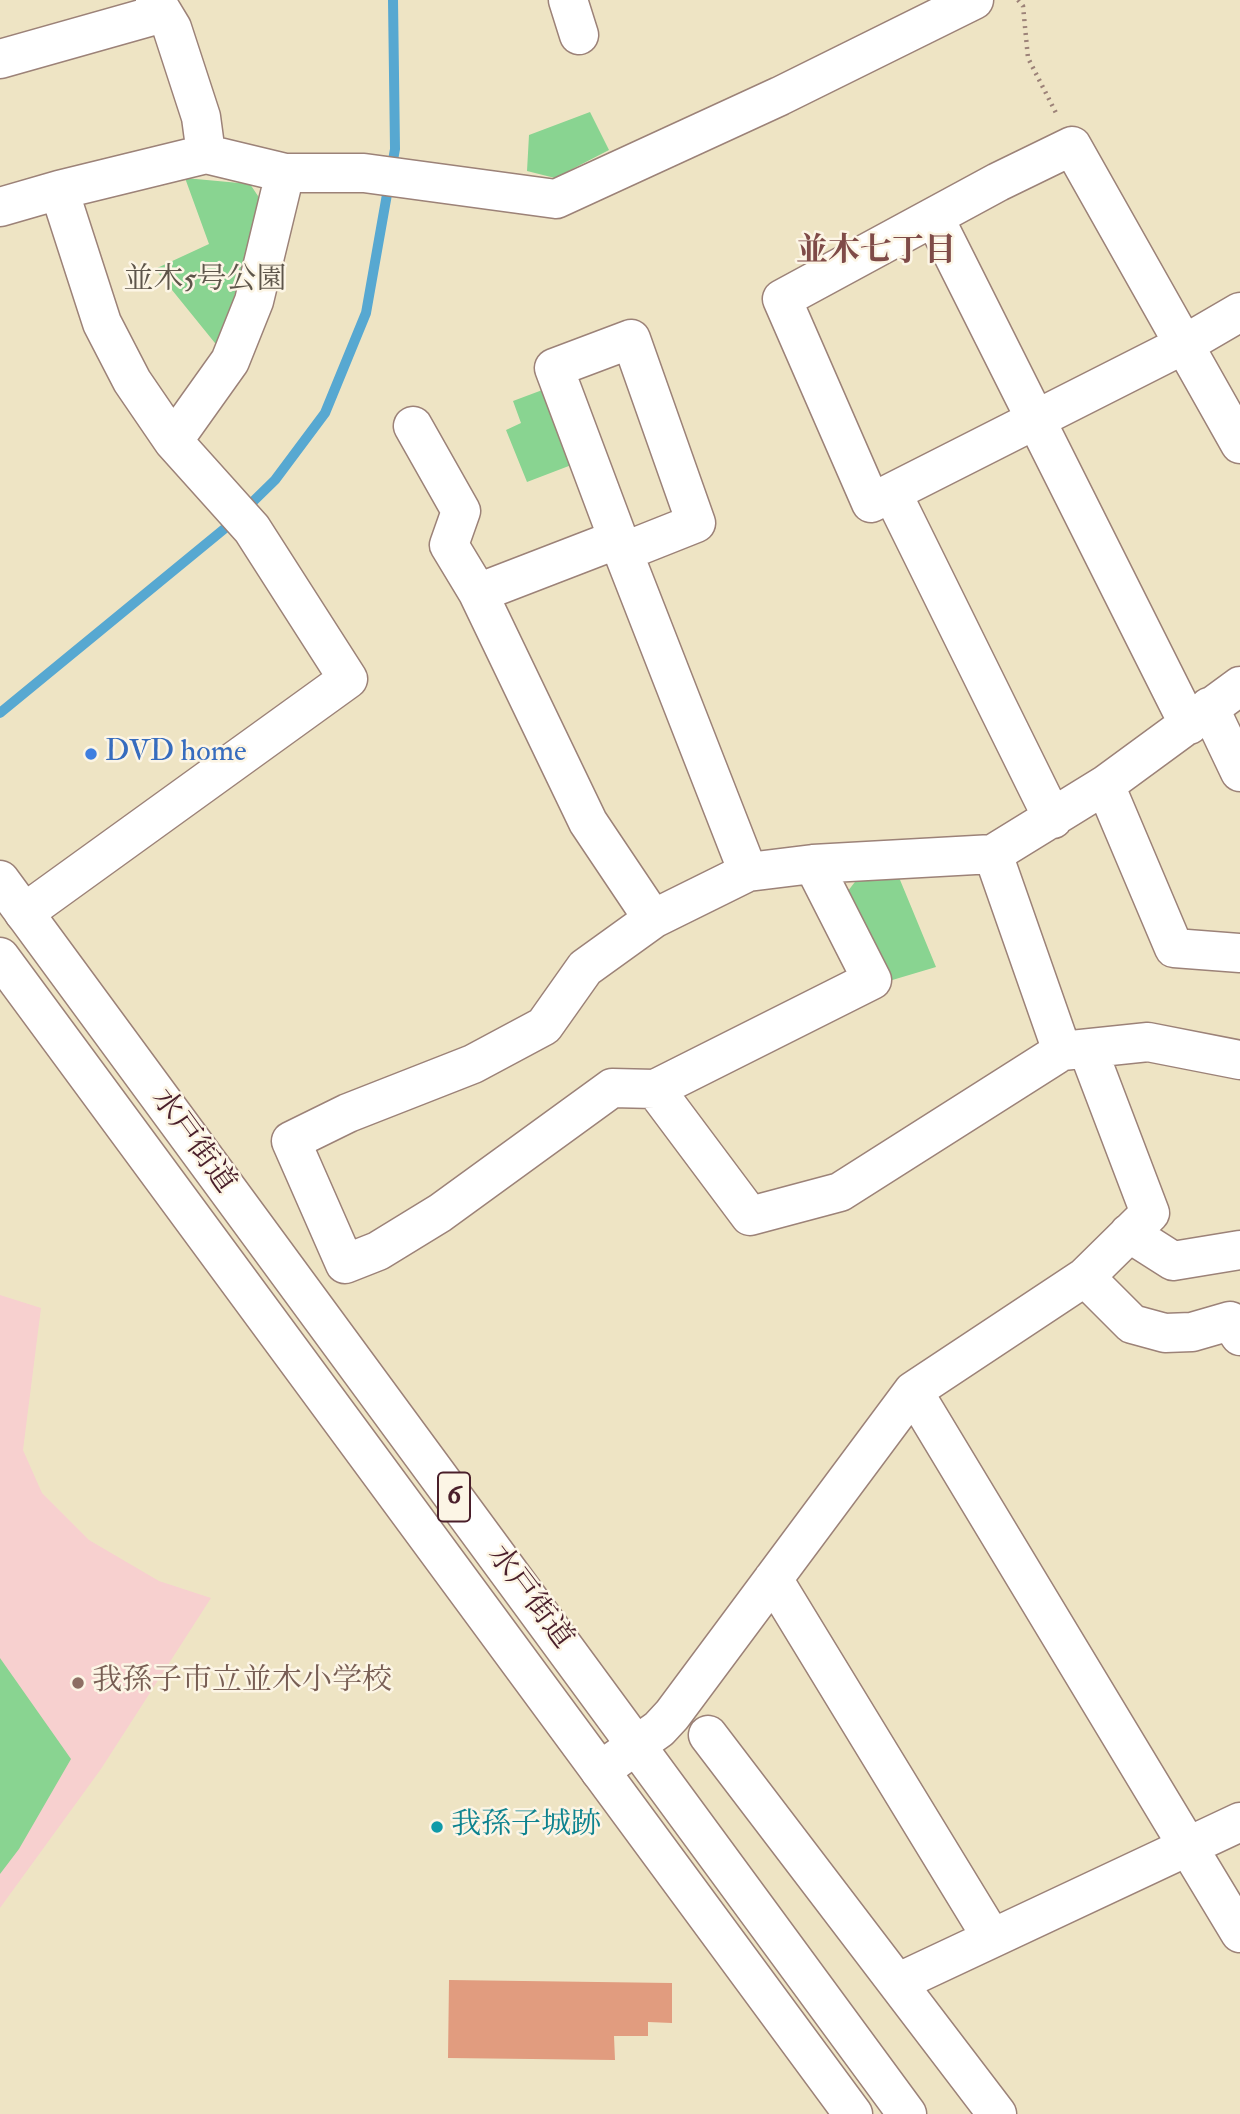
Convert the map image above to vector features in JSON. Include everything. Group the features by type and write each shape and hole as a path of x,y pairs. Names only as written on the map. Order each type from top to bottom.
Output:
{"main road":[{"path":"0,207 206,153 285,173 365,173 556,199 780,96 974,0"},
{"path":"0,59 159,7 172,28 201,117 206,153"},
{"path":"1240,312 1185,344 871,503 782,299 1072,146 1185,344 1240,444"},
{"path":"173,441 230,361 254,301 285,173"},
{"path":"24,913 348,679 251,530 173,441 132,381 102,323 59,190"},
{"path":"934,217 1036,420 1213,706 1240,772"},
{"path":"478,593 620,545 696,523 631,339 554,368 620,545 748,872"},
{"path":"413,426 460,511 449,545 478,593 588,822 653,919"},
{"path":"892,493 1053,819"},
{"path":"345,1264 291,1141 348,1113 473,1064 544,1026 585,968 653,919 748,872 813,864 993,854 1105,785 1213,706"},
{"path":"1105,785 1174,948 1240,953"},
{"path":"600,1771 659,1729 671,1715 913,1391 1085,1277 1150,1213 1075,1051 993,854"},
{"path":"299,1289 345,1264 378,1251 440,1213 612,1088 655,1089 872,980 813,864"},
{"name":"水戸街道","path":"0,880 907,2114"},
{"name":"水戸街道","path":"0,957 853,2114"},
{"path":"655,1089 750,1216 840,1192 1075,1051 1148,1042 1240,1060"},
{"path":"1129,1233 1173,1261 1240,1250"},
{"path":"1085,1277 1132,1324 1165,1333 1179,1333 1230,1321 1240,1336"},
{"path":"913,1391 1240,1933"},
{"path":"773,1579 992,1938"},
{"path":"708,1735 997,2114"},
{"path":"897,1983 1240,1822"}],"path":[{"path":"1018,0 1023,6 1028,58 1072,146"}],"shaded area":[{"name":"我孫子市立並木小学校","path":"0,1295 41,1308 23,1450 42,1493 89,1540 159,1581 211,1598 101,1769 0,1908"}],"green space":[{"path":"590,112 609,150 555,178 527,171 529,135"},
{"name":"並木5号公園","path":"185,178 250,184 262,202 219,348 155,269 209,244"},
{"path":"545,389 574,464 527,482 506,430 521,423 513,401"},
{"path":"898,875 936,967 889,981 844,896 858,878"},
{"path":"0,1658 71,1759 19,1849 0,1874"}],"building":[{"path":"449,1980 672,1983 672,2023 648,2022 648,2036 614,2036 615,2060 448,2058"}],"waterway":[{"path":"0,713 229,525 275,480 325,413 366,313 395,149 393,0"}],"place":[{"name":"DVD home","path":"91,754"},
{"name":"我孫子市立並木小学校","path":"78,1683"},
{"name":"我孫子城跡","path":"437,1827"}],"district":[{"name":"並木七丁目","path":"876,253"}]}
